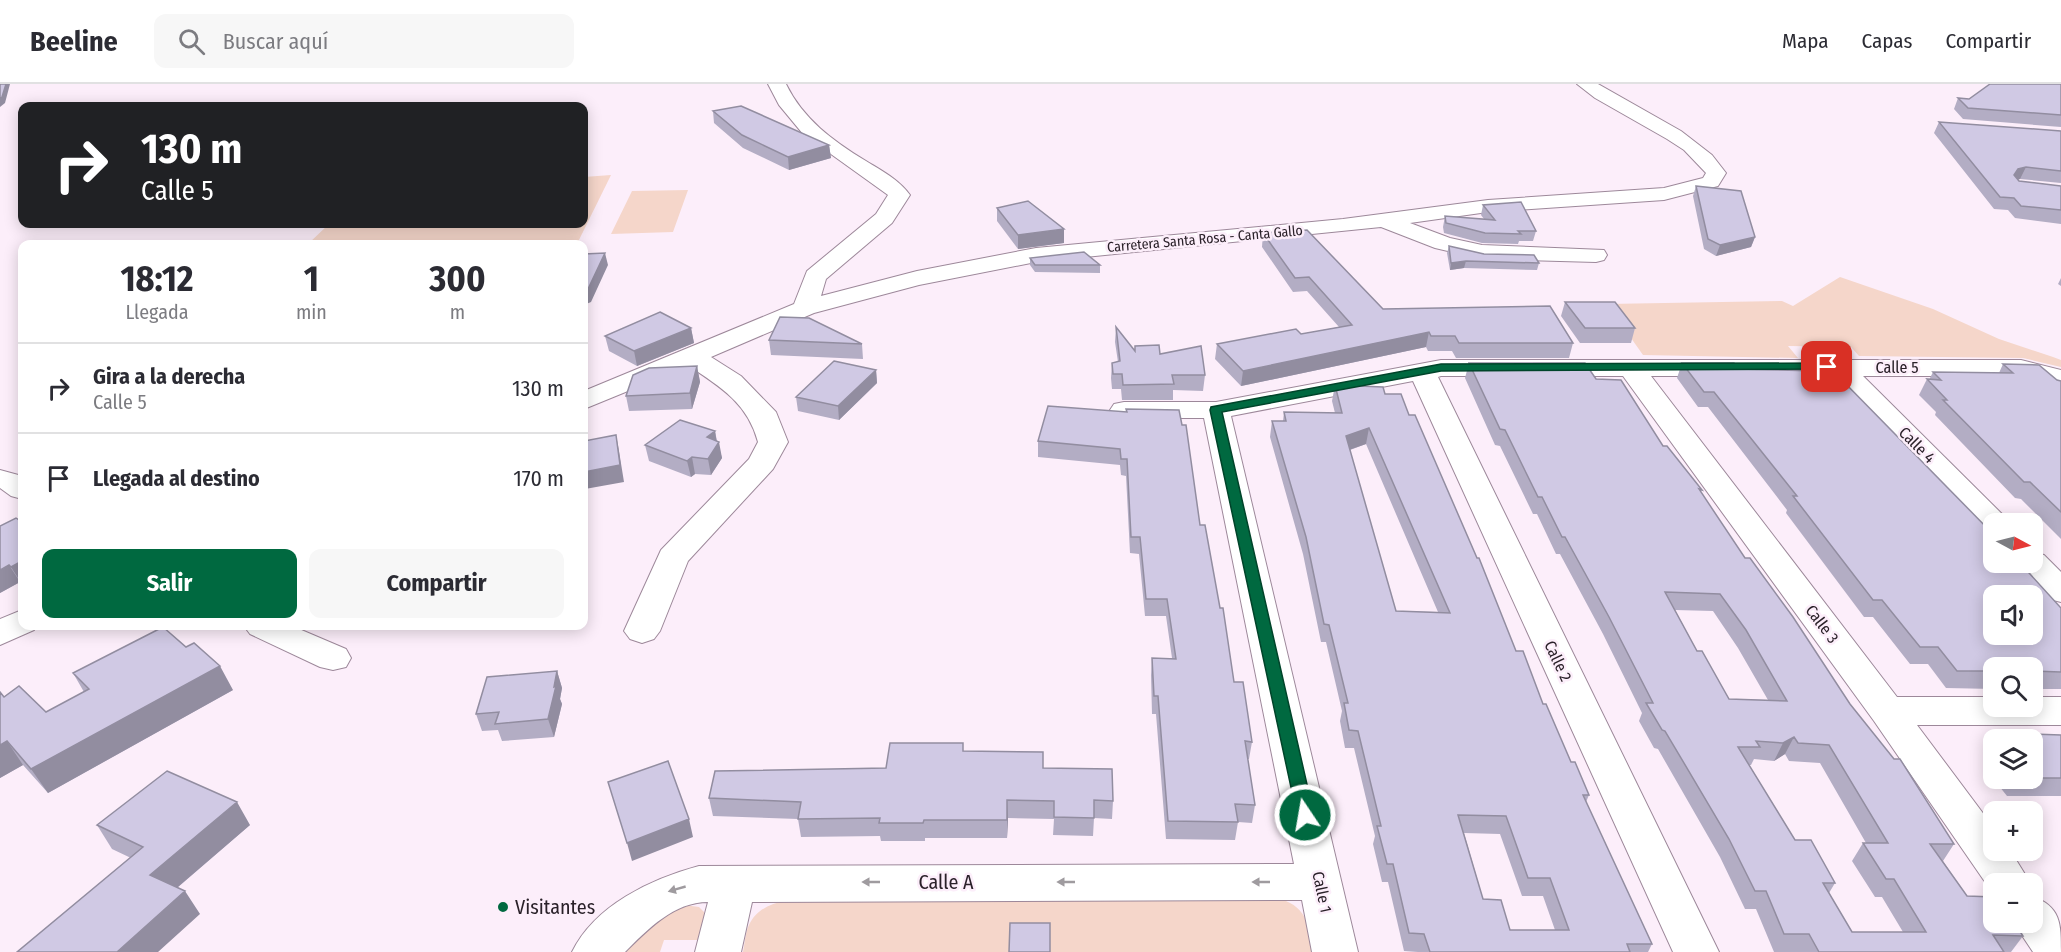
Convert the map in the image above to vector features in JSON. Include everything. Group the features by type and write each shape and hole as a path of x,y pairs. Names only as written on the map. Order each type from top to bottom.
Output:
{"street":[{"path":"777,84 781,94 820,142 891,185 899,195 878,224 815,276 805,308"},
{"name":"Carretera Santa Rosa - Canta Gallo","path":"588,399 805,308 916,278 1036,255 1383,221 1488,206 1664,194 1711,182 1716,174 1711,166 1688,145 1607,92 1586,84"},
{"path":"1383,221 1443,243 1482,252 1596,255"},
{"path":"642,631 673,557 762,463 773,442 766,418 731,382 693,357"},
{"name":"Calle 5","path":"1124,410 1216,410 1421,370 1456,367 2021,368 2061,378"},
{"name":"Calle 4","path":"1839,367 1983,513"},
{"name":"Calle 3","path":"1631,368 1887,711 2002,873"},
{"name":"Calle 2","path":"1421,370 1696,952"},
{"name":"Calle 1","path":"1216,410 1335,952"},
{"path":"0,479 8,479 18,487"},
{"path":"2043,573 2061,591"},
{"path":"0,633 18,624"},
{"path":"271,630 333,658"},
{"path":"1887,711 2061,711"},
{"path":"718,952 735,882"},
{"name":"Calle A","path":"595,952 644,905 670,890 699,884 735,882 1320,882"},
{"path":"2043,930 2059,952"}],"shaded area":[{"path":"611,175 588,222 588,177"},
{"path":"688,190 673,232 611,234 632,191"},
{"path":"325,228 585,228 579,240 312,240"},
{"path":"1840,277 1933,309 1999,339 2061,360 2061,367 2023,358 1859,356 1851,347 1788,346 1798,358 1643,355 1607,304 1782,301 1793,306"},
{"path":"789,900 1286,901 1304,915 1313,952 743,952 749,925 756,915 776,903"},
{"path":"684,905 699,907 704,912 704,940 664,940 660,952 626,952 664,913"}],"building":[{"path":"0,84 6,84 0,99"},
{"path":"1990,84 2061,84 2061,115 1968,108 1958,98 1969,99"},
{"path":"741,106 829,145 788,157 742,135 713,111"},
{"path":"1939,122 2061,131 2061,171 2026,167 2018,169 2014,175 2019,181 2061,186 2061,210 2021,206 2014,198 2000,197"},
{"path":"1696,186 1741,191 1755,237 1720,245 1708,239"},
{"path":"1028,201 1064,229 1018,235 997,208"},
{"path":"1521,202 1536,231 1518,231 1521,234 1485,233 1446,223 1445,216 1495,220 1483,205"},
{"path":"1307,230 1383,309 1550,306 1573,343 1459,343 1455,336 1431,336 1429,332 1243,371 1217,344 1296,329 1301,334 1352,325 1309,277 1295,278 1263,233"},
{"path":"1449,246 1484,254 1534,255 1539,263 1466,261 1451,263"},
{"path":"1084,252 1100,265 1035,265 1030,258"},
{"path":"605,253 588,289 588,254"},
{"path":"1565,302 1615,302 1635,328 1585,328"},
{"path":"660,312 691,328 634,351 605,336"},
{"path":"780,317 809,318 862,344 769,340"},
{"path":"1116,327 1135,351 1135,346 1159,345 1160,354 1201,346 1205,375 1172,375 1174,384 1123,385 1122,374 1113,374 1112,363 1120,361"},
{"path":"834,361 876,370 838,406 796,397"},
{"path":"1469,363 1585,363 1596,379 1621,380 1663,446 1667,446 1702,490 1699,489 1745,558 1750,558 1793,617 1850,704 1894,759 1900,759 1954,844 1930,844 1967,896 1983,897 1983,933 2021,933 2023,936 1993,935 2004,952 1819,952 1809,934 1784,934 1766,891 1755,891 1729,839 1646,703 1653,703 1565,537 1562,537 1542,497 1538,497 1505,430 1500,429","holes":["1665,592 1720,594 1746,630 1787,701 1729,699 1702,651 1697,651","1794,737 1798,743 1829,745 1888,843 1863,843 1886,879 1894,879 1926,932 1852,932 1823,883 1835,883 1811,840 1795,840 1738,747 1760,747 1756,741 1783,743"]},
{"path":"1682,363 1734,363 1738,369 1820,371 1826,377 1840,378 1983,524 1983,573 2029,573 2040,585 1983,585 1983,645 2043,645 2043,588 2061,608 2061,672 2043,671 2043,657 1983,657 1983,671 1957,671 1938,647 1920,647 1882,600 1873,600 1793,496 1797,496 1714,392 1704,392"},
{"path":"2003,364 2039,365 2061,381 2061,512 2030,482 2024,482 1943,400 1947,400 1927,379 1941,380 1933,372 2013,373"},
{"path":"697,366 690,393 626,396 633,375 649,368"},
{"path":"1335,385 1383,387 1385,394 1401,394 1409,415 1415,415 1477,558 1479,558 1516,651 1523,651 1543,704 1546,704 1571,762 1575,762 1589,795 1583,795 1652,944 1627,944 1630,952 1430,952 1424,934 1409,933 1393,864 1387,864 1377,826 1381,826 1358,731 1349,730 1344,703 1348,703 1329,625 1324,624 1306,537 1272,421 1286,421 1284,412 1342,413","holes":["1369,428 1450,613 1396,611 1346,436","1458,815 1506,816 1528,878 1550,878 1569,930 1510,930 1501,900 1483,899"]},
{"path":"1048,406 1127,412 1126,409 1179,410 1182,425 1186,425 1200,525 1205,525 1220,608 1223,608 1234,682 1243,682 1252,742 1245,741 1255,805 1235,804 1238,822 1168,821 1158,696 1154,696 1152,658 1176,659 1167,599 1146,599 1140,537 1131,537 1127,459 1121,459 1120,449 1038,441"},
{"path":"680,420 715,431 707,437 719,442 708,459 692,457 687,461 645,445"},
{"path":"616,435 620,465 588,471 588,440"},
{"path":"16,518 18,519 18,563 0,570 0,526"},
{"path":"157,630 166,630 186,647 194,643 220,666 31,769 7,741 0,745 0,692 4,697 19,686 46,712 89,689 73,673"},
{"path":"557,671 548,719 495,724 499,712 476,714 487,677"},
{"path":"2043,734 2061,735 2061,778 2043,778"},
{"path":"890,743 963,743 963,751 1043,752 1043,768 1112,769 1113,801 1094,800 1094,818 1054,817 1054,801 1007,800 1007,820 924,820 923,823 879,823 880,818 798,819 801,802 709,798 715,771 886,768"},
{"path":"668,761 689,819 627,843 608,782"},
{"path":"167,771 237,802 150,875 185,891 117,952 17,952 143,847 97,825"},
{"path":"1010,923 1050,923 1050,952 1009,952"}],"place":[{"name":"Visitantes","path":"503,907"}],"route":[{"path":"1305,815 1216,410 1441,368 1827,367"}]}
